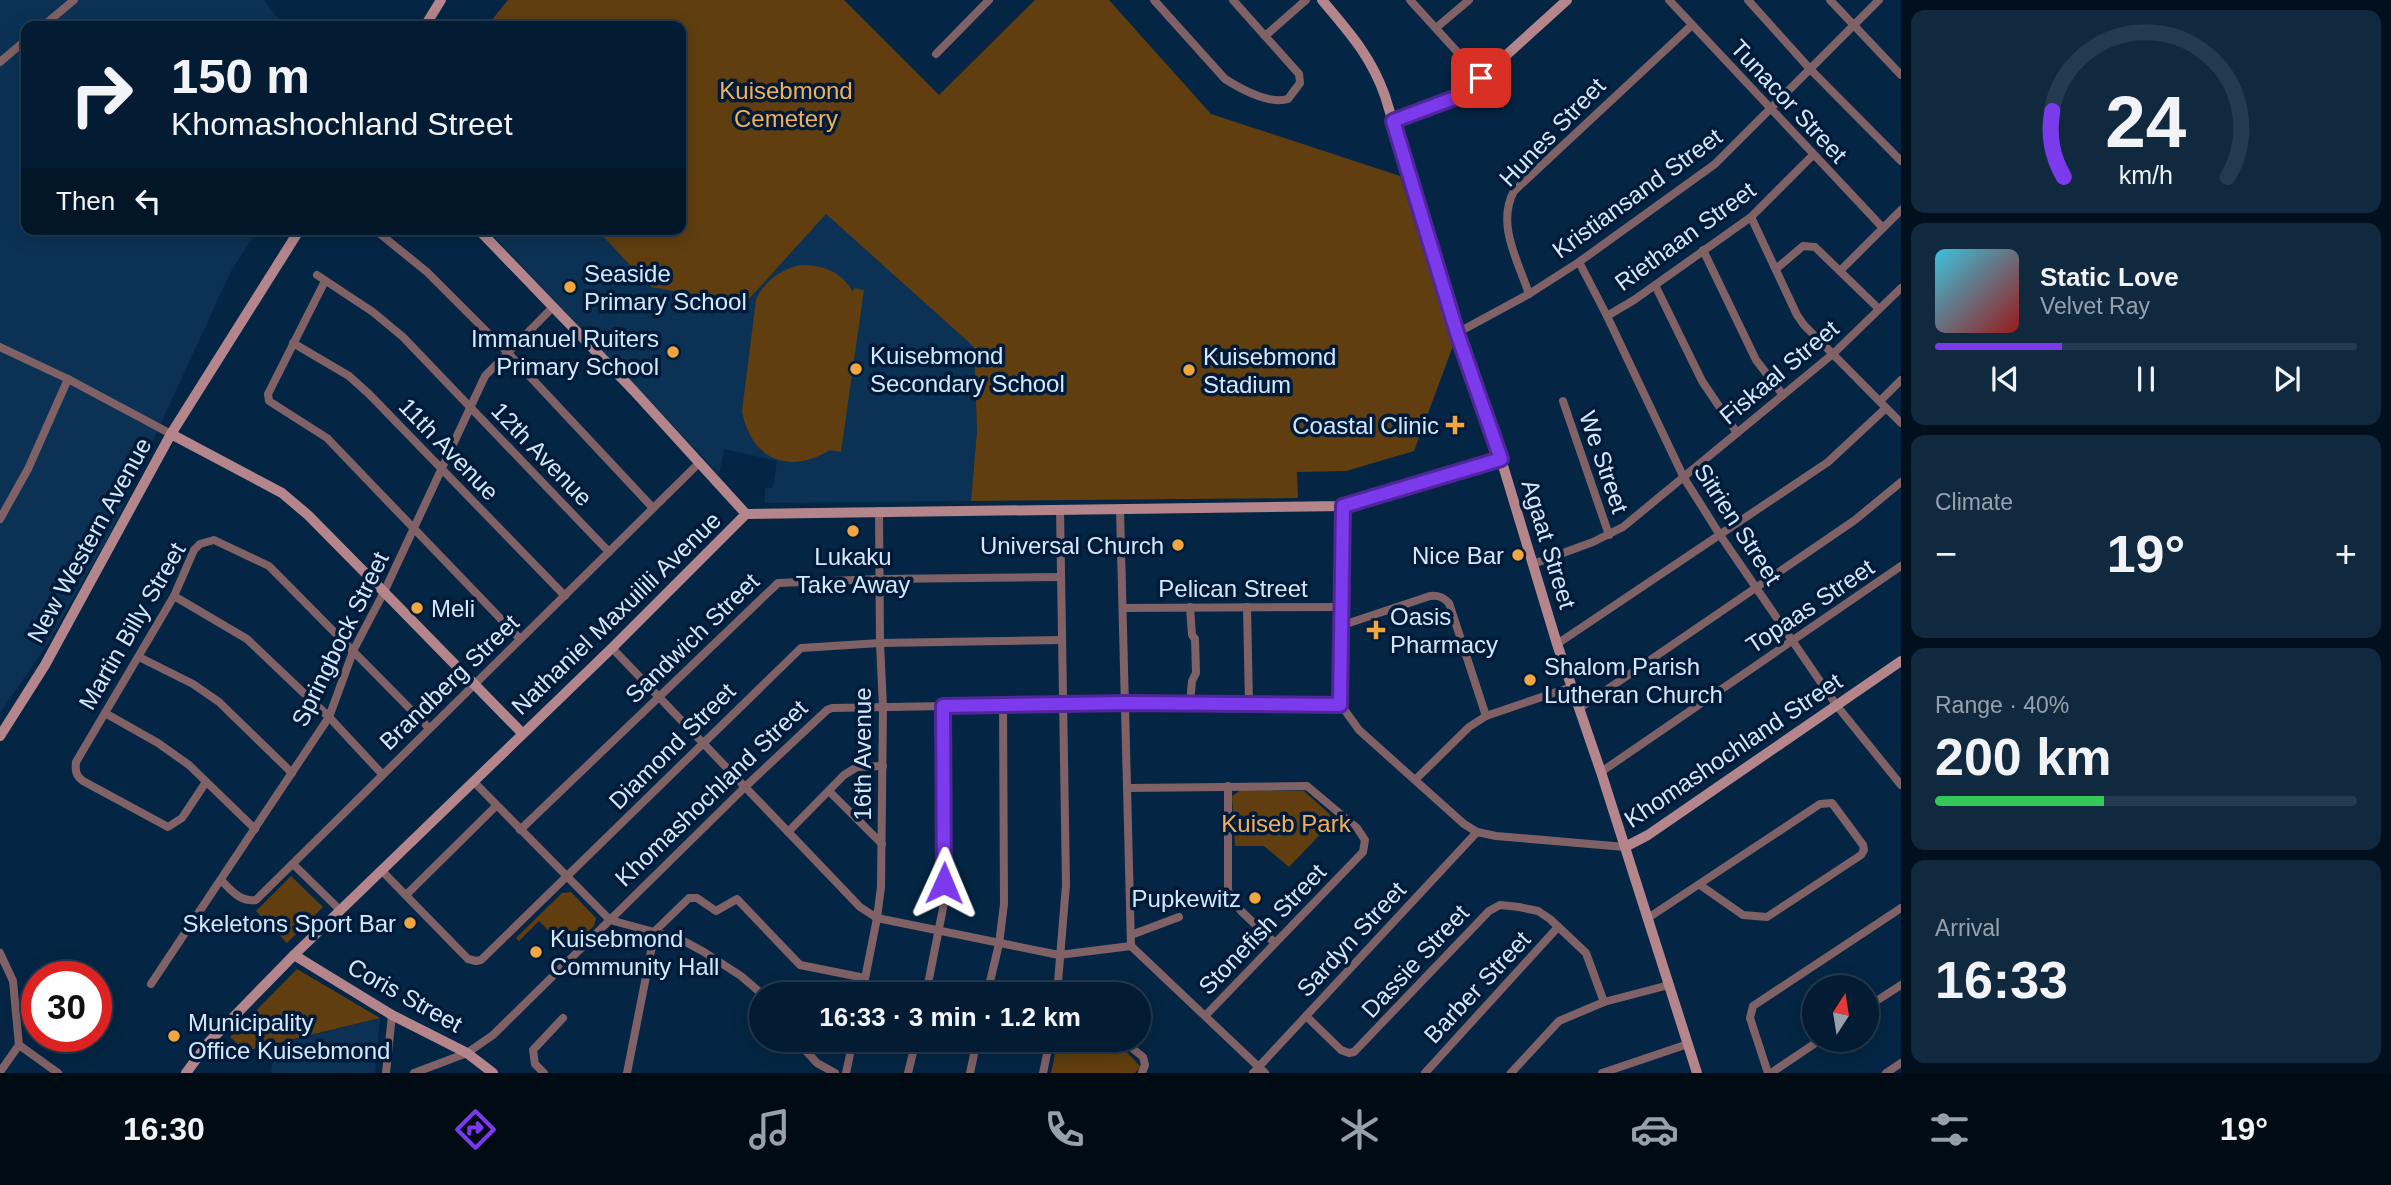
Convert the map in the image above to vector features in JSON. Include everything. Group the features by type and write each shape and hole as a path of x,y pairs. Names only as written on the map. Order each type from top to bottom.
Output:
{"street":[{"path":"49,21 74,0"},
{"path":"428,21 441,0"},
{"path":"936,54 989,0"},
{"path":"1154,0 1225,79 1237,87 1276,101 1288,99 1301,79 1233,0"},
{"path":"1265,36 1306,0"},
{"name":"Agaat Street","path":"1322,0 1366,52 1376,71 1457,333 1501,459 1557,644 1601,772 1697,1073"},
{"path":"1410,0 1481,78"},
{"path":"1436,28 1469,0"},
{"path":"1393,121 1457,97 1567,0"},
{"name":"Tunacor Street","path":"1669,0 1883,228"},
{"path":"1748,0 1810,69 1901,161"},
{"path":"1830,0 1853,26 1897,64 1901,75"},
{"name":"Kristiansand Street","path":"1457,333 1529,294 1579,262 1715,164 1879,0"},
{"name":"Hunes Street","path":"1529,294 1506,221 1509,200 1514,191 1692,25"},
{"path":"0,62 21,44"},
{"name":"Riethaan Street","path":"1607,316 1656,285 1751,217 1813,155"},
{"path":"1841,270 1901,210"},
{"path":"1751,217 1797,315 1813,335 1835,354 1901,423"},
{"name":"New Western Avenue","path":"0,736 45,666 171,434 296,235"},
{"path":"381,235 427,272 507,352 653,508"},
{"path":"484,235 746,514"},
{"path":"1776,269 1803,246 1815,247 1879,309"},
{"path":"1703,250 1756,360 1783,395"},
{"name":"Sitrien Street","path":"1579,262 1684,478 1755,588 1837,706 1901,785"},
{"name":"12th Avenue","path":"317,275 373,312 403,337 609,552"},
{"path":"326,281 268,394 268,401 327,438 413,531 520,639"},
{"path":"1656,285 1702,381 1737,433"},
{"name":"Fiskaal Street","path":"1534,564 1609,535 1684,478 1835,354 1901,288"},
{"name":"Springbock Street","path":"151,984 329,717 354,649 384,592 485,376 553,307"},
{"name":"11th Avenue","path":"293,344 349,376 369,394 565,596"},
{"path":"0,347 68,379 282,493 308,515 522,733"},
{"path":"0,519 28,469 68,379"},
{"path":"1557,644 1828,462 1883,405 1901,380"},
{"name":"We Street","path":"1563,401 1609,535"},
{"name":"Nathaniel Maxuilili Avenue","path":"190,1071 209,1042 294,956 612,648 746,514 1343,506 1501,459"},
{"name":"Brandberg Street","path":"221,880 238,897 247,901 256,900 700,462"},
{"path":"1580,708 1855,520 1901,482"},
{"path":"1340,705 1343,506"},
{"path":"1057,982 1066,885 1060,509"},
{"path":"1120,509 1127,703 1131,946 1206,1016 1259,1071"},
{"name":"16th Avenue","path":"864,982 881,887 883,707 879,511"},
{"name":"Martin Billy Street","path":"206,782 182,818 168,827 83,781 77,776 76,762 174,596 194,550 200,544 214,540 269,566 354,649 429,728"},
{"name":"Topaas Street","path":"1601,772 1901,566"},
{"name":"Sandwich Street","path":"520,830 778,583 1061,577"},
{"path":"174,596 247,639 329,717 383,774"},
{"path":"1343,625 1430,596 1445,599 1449,603 1486,716"},
{"path":"1190,607 1196,673 1192,681 1190,703"},
{"path":"1247,607 1249,704"},
{"name":"Pelican Street","path":"1124,608 1343,607"},
{"name":"Diamond Street","path":"382,871 468,959 481,960 797,650 806,647 880,643 1062,640"},
{"path":"612,648 860,907 877,918 1059,955 1131,946"},
{"path":"139,657 193,684 219,702 292,773"},
{"name":"Khomashochland Street","path":"414,1073 467,1053 493,1035 827,710 1127,703 1340,705 1359,730 1464,824 1477,832 1522,839 1625,847 1648,835 1901,661"},
{"path":"1415,780 1469,727 1486,716 1572,687"},
{"path":"990,982 999,944 1004,904 1003,705"},
{"path":"928,982 944,903 943,706"},
{"path":"104,713 158,743 189,765 255,829"},
{"path":"788,832 844,775 857,767 883,766"},
{"path":"473,781 610,920 680,939 749,983"},
{"path":"1228,786 1228,890 1241,911 1275,943"},
{"name":"Stonefish Street","path":"1128,788 1307,786 1357,828 1365,840 1363,852 1206,1016"},
{"path":"829,791 882,844"},
{"path":"1648,918 1826,802 1832,803 1863,845 1861,855 1768,917 1743,915 1700,886"},
{"path":"406,895 496,806"},
{"name":"Sardyn Street","path":"1259,1071 1306,1016 1477,832"},
{"path":"293,864 340,910"},
{"path":"637,1073 627,1072 655,932 689,898 697,898 716,912 737,899 800,964 865,978"},
{"name":"Dassie Street","path":"1306,1016 1341,1050 1354,1052 1489,911 1500,905 1538,911 1586,953 1604,1002"},
{"path":"1802,1052 1769,1073 1750,1018 1753,1006 1901,908"},
{"path":"1131,935 1179,917"},
{"name":"Barber Street","path":"1424,1073 1558,927"},
{"path":"0,953 13,981 19,1045 0,1072"},
{"name":"Coris Street","path":"294,956 392,1015 467,1053 493,1073"},
{"path":"1511,1073 1559,1021 1604,1002 1669,985"},
{"path":"1880,999 1901,985"},
{"path":"386,1073 392,1015"},
{"path":"544,1073 535,1064 533,1049 564,1018"},
{"path":"1602,1073 1626,1069 1688,1044"},
{"path":"19,1045 58,1073"},
{"path":"807,1052 817,1063 835,1073"},
{"path":"846,1073 850,1052"},
{"path":"908,1073 913,1052"},
{"path":"970,1073 974,1052"},
{"path":"1043,1073 1047,1052"},
{"path":"1137,1052 1143,1057 1145,1065 1142,1073"},
{"path":"1886,1073 1901,1063"}],"shaded area":[{"path":"0,0 264,0 280,21 21,21 21,235 254,235 230,273 112,530 48,643 0,713"},
{"name":"Kuisebmond Secondary School","path":"826,214 974,347 977,431 971,501 765,503 765,488 773,488 777,461 724,449 719,474 493,235 608,235 748,304 749,299"},
{"path":"380,1018 375,1073 271,1073 274,1045"}],"green space":[{"name":"Kuisebmond Cemetery","path":"508,0 844,0 939,95 1035,0 1109,0 1211,114 1400,176 1453,346 1414,451 1346,471 1297,472 1298,498 971,501 977,431 974,347 826,214 749,299 748,304 651,287 602,235 686,235 686,21 491,21"},
{"path":"800,265 816,266 837,274 853,292 854,288 864,290 841,452 830,450 815,458 787,462 763,451 754,441 742,411 756,300 763,287 774,277"},
{"name":"Kuiseb Park","path":"1241,790 1304,791 1335,819 1289,867 1264,846 1235,846 1232,796"},
{"path":"291,876 323,907 287,943 256,911"},
{"path":"571,892 596,918 594,926 568,950 539,921 519,941 516,938 562,893"},
{"path":"297,969 380,1018 245,1051 230,1037"},
{"path":"1055,1052 1127,1052 1141,1067 1135,1073 1051,1073"}],"place":[{"name":"Seaside Primary School","path":"570,287"},
{"name":"Immanuel Ruiters Primary School","path":"673,352"},
{"name":"Kuisebmond Secondary School","path":"856,369"},
{"name":"Kuisebmond Stadium","path":"1189,370"},
{"name":"Coastal Clinic","path":"1455,425"},
{"name":"Lukaku Take Away","path":"853,531"},
{"name":"Universal Church","path":"1178,545"},
{"name":"Nice Bar","path":"1518,555"},
{"name":"Meli","path":"417,608"},
{"name":"Oasis Pharmacy","path":"1376,630"},
{"name":"Shalom Parish Lutheran Church","path":"1530,680"},
{"name":"Pupkewitz","path":"1255,898"},
{"name":"Skeletons Sport Bar","path":"410,923"},
{"name":"Kuisebmond Community Hall","path":"536,952"},
{"name":"Municipality Office Kuisebmond","path":"174,1036"}],"route":[{"path":"944,883 943,706 1127,703 1340,705 1343,506 1501,459 1457,333 1393,121 1457,97 1481,78"}]}
